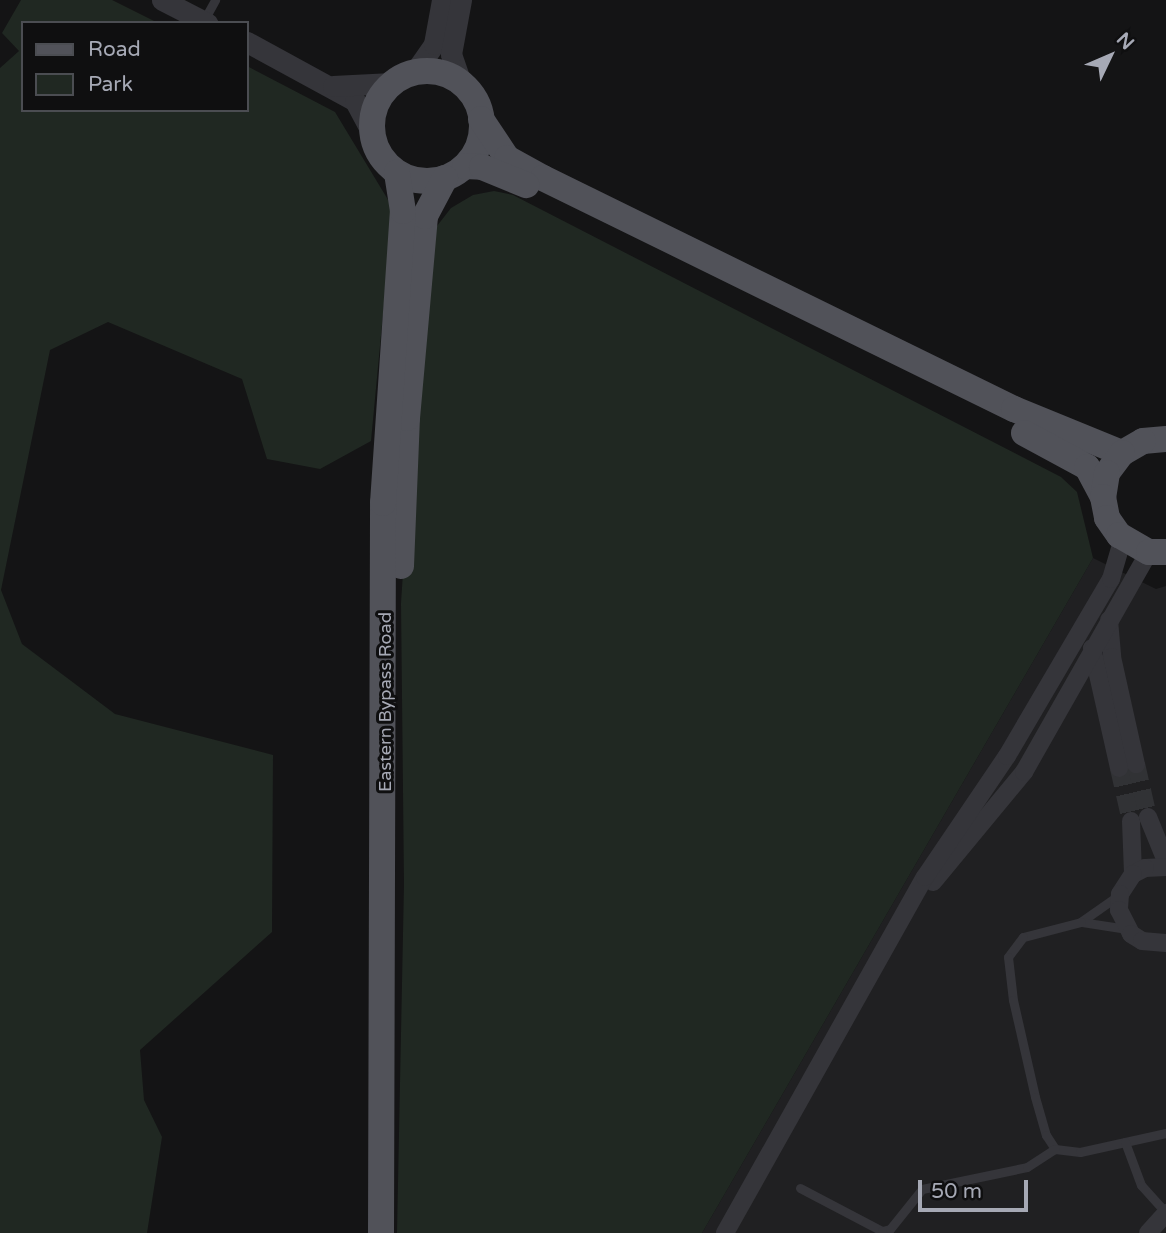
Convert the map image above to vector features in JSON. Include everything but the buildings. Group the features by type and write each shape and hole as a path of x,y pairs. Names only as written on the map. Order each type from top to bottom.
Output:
{"main road":[{"path":"1122,453 1014,410 507,158 481,119 476,103 461,83 439,72 403,78 374,109 372,133 381,156 397,172 424,181 482,167 526,185 1040,440 1087,467 1103,497 1108,518 1123,538 1157,552"},
{"path":"455,172 478,144 481,119"},
{"name":"Eastern Bypass Road","path":"380,1233 383,503 403,211 397,172"},
{"name":"Eastern Bypass Road","path":"394,1233 403,491 425,216 455,172"},
{"path":"1103,497 1107,472 1122,453 1143,441 1166,439"}],"street":[{"path":"162,0 203,21"},
{"path":"331,86 403,78 434,44 442,0"},
{"path":"461,0 451,54 461,83"},
{"path":"248,43 355,101 372,133"},
{"path":"725,1233 914,903 931,868 1007,757 1111,579 1123,538"},
{"path":"914,903 1024,772 1109,620 1157,552"},
{"path":"1089,617 1092,651 1127,766 1109,620"},
{"path":"1166,861 1139,819 1133,874 1120,894 1119,910 1127,929 1142,941 1166,943"},
{"path":"1133,874 1145,868 1166,867"},
{"path":"1148,1233 1166,1213"}],"lane":[{"path":"205,21 215,0"},
{"path":"1055,1149 1046,1135 1035,1097 1008,957 1023,937 1081,922 1120,894"},
{"path":"1081,922 1127,929"},
{"path":"800,1188 882,1231 890,1229 922,1189 1027,1167 1055,1149 1080,1152 1166,1133"},
{"path":"1125,1142 1141,1185 1166,1213"}],"shaded area":[{"path":"1093,558 1156,589 1166,586 1166,1233 702,1233"}],"green space":[{"path":"21,0 112,0 154,21 21,21 21,112 248,112 248,67 335,112 393,208 371,441 320,469 267,459 242,379 108,322 50,350 1,590 22,644 115,714 273,755 272,932 140,1050 144,1100 162,1137 147,1233 0,1233 0,68 19,51 2,33"},
{"path":"494,191 513,195 1061,477 1077,492 1093,558 702,1233 397,1233 404,884 401,603 422,283 437,226 451,208 473,195"}],"tunnel":[{"path":"1136,764 1148,817"},
{"path":"1119,768 1131,821"}]}
